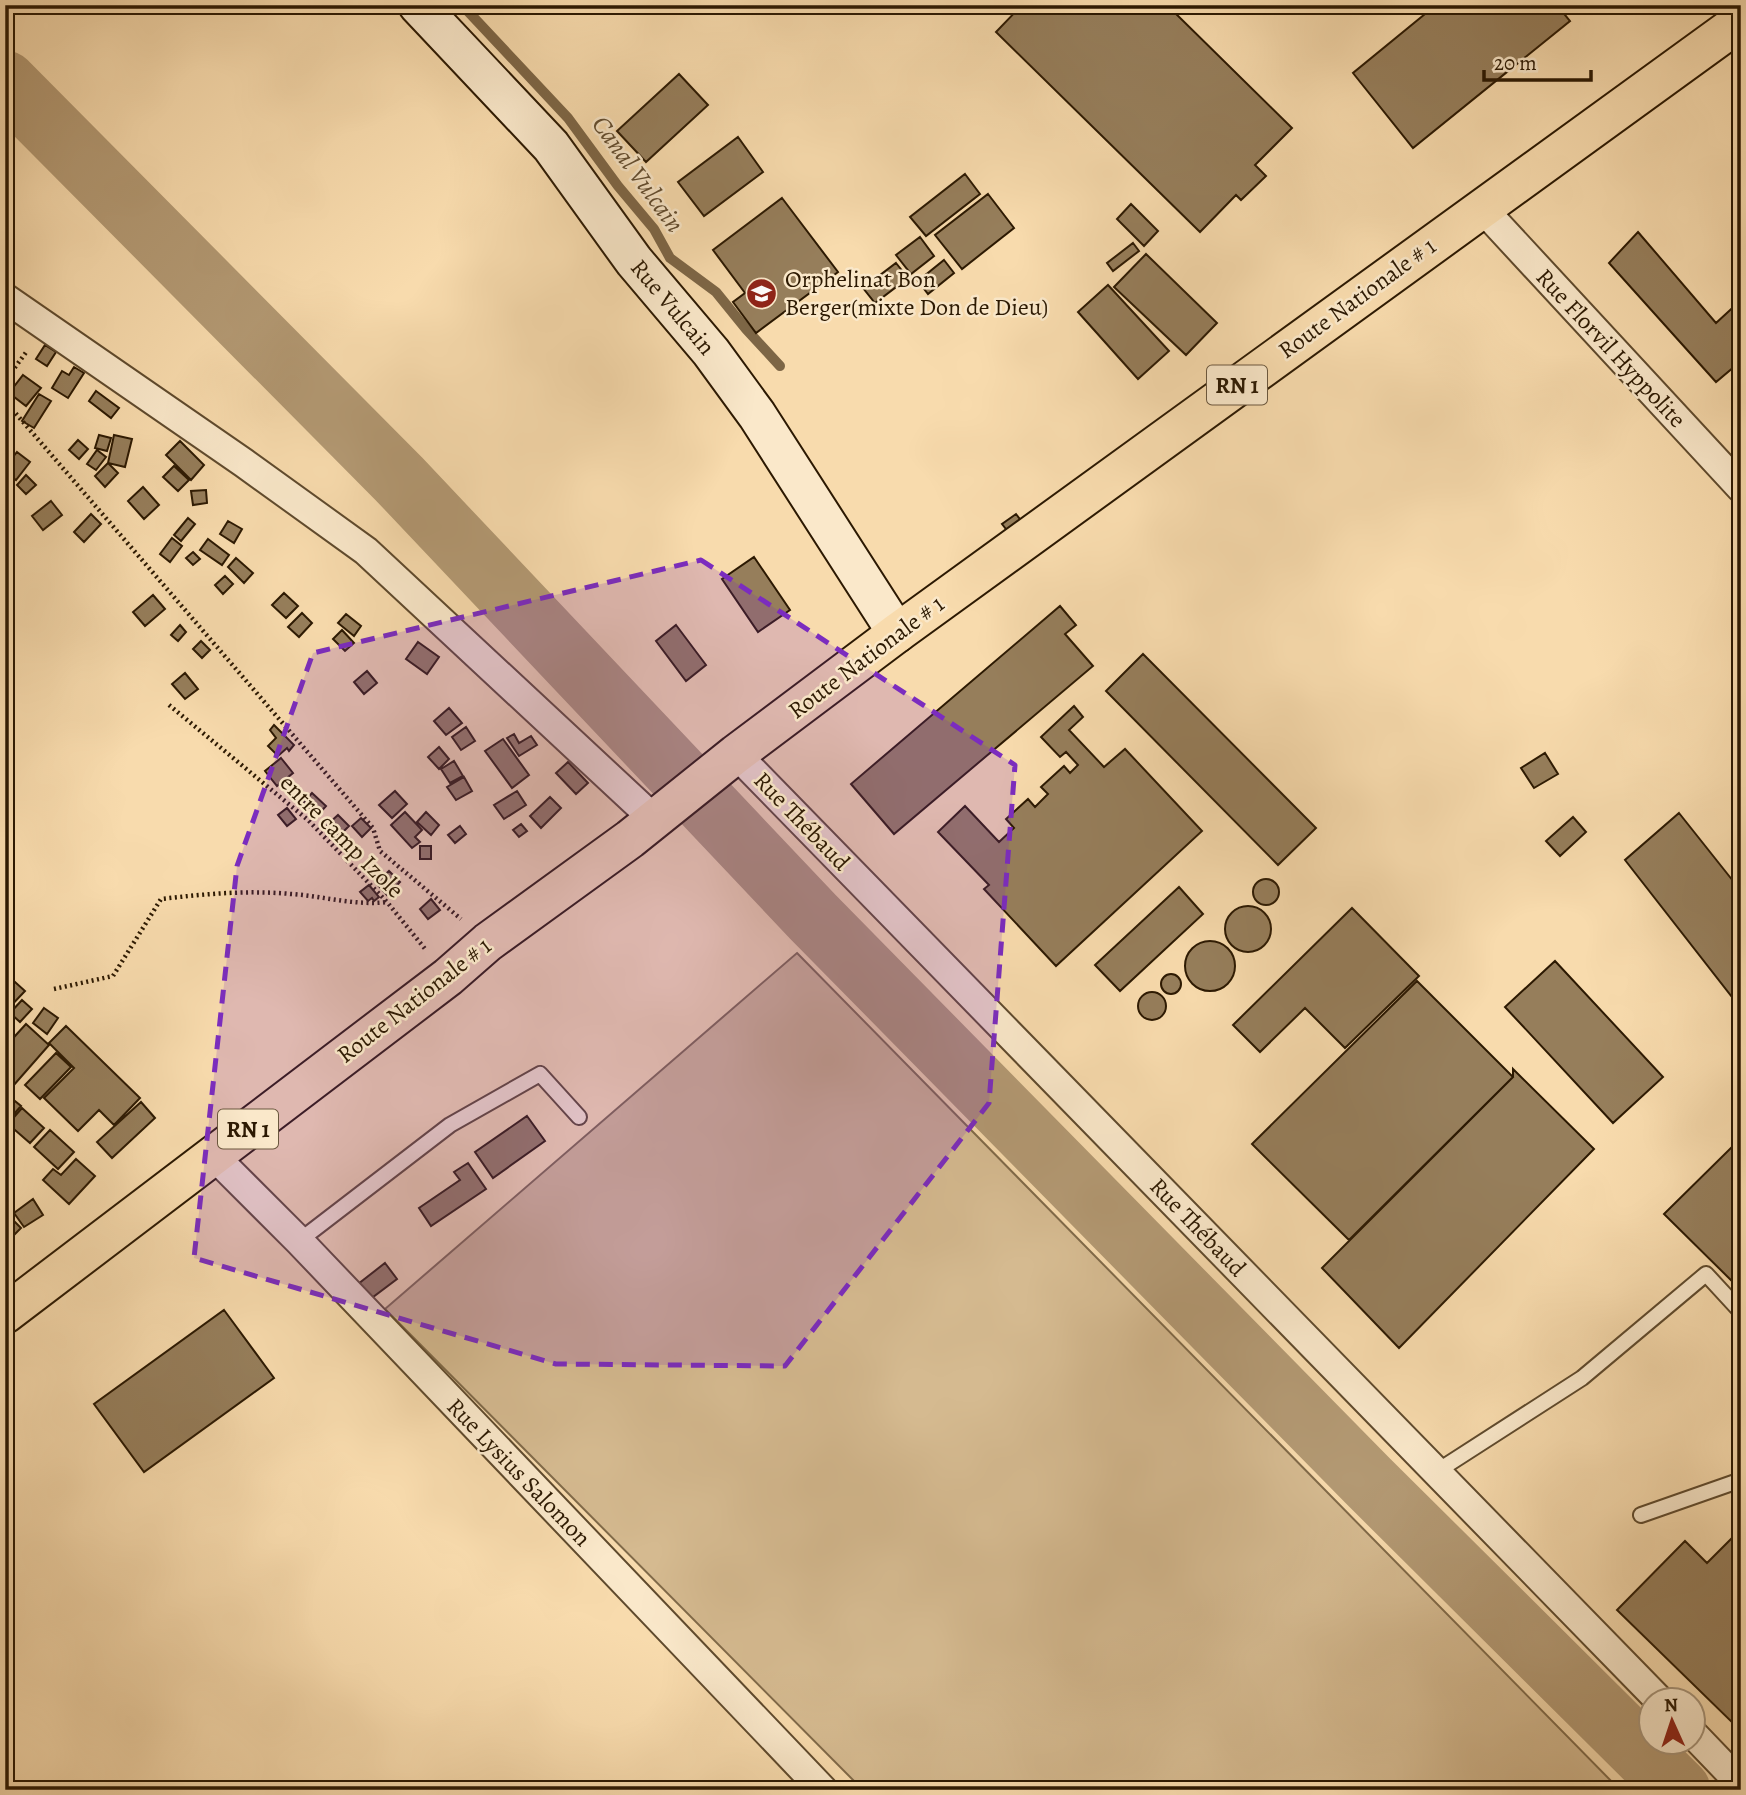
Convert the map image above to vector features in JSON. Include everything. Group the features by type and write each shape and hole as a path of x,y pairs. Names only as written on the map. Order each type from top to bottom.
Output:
{"main road":[{"name":"Route Nationale # 1","path":"5,1314 448,977 488,942 655,820 736,754 897,633 1741,21"}],"street":[{"name":"Rue Vulcain","path":"418,5 551,146 634,261 711,352 757,415 897,633"},
{"name":"Rue Florvil Hyppolite","path":"1481,207 1741,488"},
{"path":"5,298 234,455 366,551 655,820"},
{"name":"Rue Thébaud","path":"736,754 1646,1686"},
{"name":"Rue Lysius Salomon","path":"214,1156 299,1241 823,1790"},
{"path":"1708,1750 1741,1784"}],"lane":[{"path":"299,1241 450,1125 540,1074 579,1117"},
{"path":"1436,1472 1582,1378 1706,1274 1741,1312"},
{"path":"1641,1515 1741,1480"}],"path":[{"path":"5,401 373,828 380,851 488,942"},
{"name":"entre camp Izole","path":"169,705 308,820 387,902 448,977"},
{"path":"54,989 113,976 161,899 224,892 291,894 372,904 387,902"}],"highlighted area":[{"path":"701,560 1015,765 989,1103 785,1366 556,1364 194,1258 237,866 313,653"}],"shaded area":[{"path":"797,953 1620,1790 863,1790 385,1309"}],"building":[{"path":"1022,5 1167,5 1292,128 1255,165 1266,176 1241,200 1236,195 1200,232 996,32"},
{"path":"1436,5 1557,5 1570,21 1413,148 1353,73"},
{"path":"679,74 708,105 646,162 617,131"},
{"path":"738,137 763,172 704,216 678,182"},
{"path":"965,174 980,194 926,236 910,217"},
{"path":"988,194 1014,228 962,269 935,235"},
{"path":"782,198 838,272 756,333 733,302 745,293 713,250"},
{"path":"1131,204 1158,231 1144,246 1117,219"},
{"path":"1638,232 1716,323 1741,300 1741,361 1716,382 1609,263"},
{"path":"920,237 934,256 911,274 896,255"},
{"path":"1133,243 1139,251 1113,271 1107,263"},
{"path":"1146,254 1217,323 1186,355 1114,287"},
{"path":"944,260 954,273 928,294 918,281"},
{"path":"896,263 908,278 875,303 863,288"},
{"path":"1108,285 1169,351 1138,379 1078,312"},
{"path":"45,345 56,352 47,366 36,359"},
{"path":"74,367 84,373 68,398 52,388 62,371 69,375"},
{"path":"23,375 41,388 26,406 9,393"},
{"path":"96,391 119,408 111,418 89,401"},
{"path":"39,394 51,401 34,428 22,421"},
{"path":"99,435 111,438 107,451 95,448"},
{"path":"114,435 132,439 125,467 108,463"},
{"path":"78,440 88,449 79,459 69,450"},
{"path":"180,441 204,465 191,480 166,455"},
{"path":"97,450 106,457 96,470 87,464"},
{"path":"17,452 30,462 16,480 5,472 5,467"},
{"path":"108,463 118,473 105,487 95,476"},
{"path":"174,466 189,480 178,491 163,477"},
{"path":"26,475 36,485 26,494 17,485"},
{"path":"143,487 159,505 144,519 128,501"},
{"path":"206,490 207,503 193,505 191,491"},
{"path":"51,501 62,515 43,530 32,516"},
{"path":"91,514 101,524 84,542 74,532"},
{"path":"1016,514 1023,523 1009,533 1002,524"},
{"path":"188,518 195,524 181,541 174,535"},
{"path":"228,521 242,529 234,543 220,534"},
{"path":"172,538 182,546 170,562 160,554"},
{"path":"208,539 229,555 222,565 200,550"},
{"path":"193,552 200,559 193,565 186,558"},
{"path":"754,557 790,610 758,632 722,579"},
{"path":"236,558 253,573 244,583 228,567"},
{"path":"225,576 233,584 223,594 215,585"},
{"path":"284,593 298,606 286,618 272,605"},
{"path":"153,595 165,609 145,626 133,612"},
{"path":"1060,606 1076,625 1065,634 1093,666 894,834 851,784"},
{"path":"302,613 312,623 299,637 288,627"},
{"path":"346,614 361,626 354,636 338,623"},
{"path":"180,625 186,632 178,641 171,635"},
{"path":"676,625 706,665 686,681 656,641"},
{"path":"342,630 354,643 345,651 333,639"},
{"path":"201,641 210,650 202,658 193,649"},
{"path":"418,642 439,657 427,674 406,659"},
{"path":"1143,654 1316,828 1278,865 1106,691"},
{"path":"367,671 377,683 364,694 354,682"},
{"path":"185,673 198,689 185,699 172,684"},
{"path":"1074,706 1083,717 1069,730 1104,767 1125,749 1202,831 1056,966 984,889 989,885 938,832 965,806 999,842 1014,828 1006,819 1028,799 1035,807 1048,794 1041,787 1064,766 1070,773 1078,765 1066,752 1060,757 1041,737"},
{"path":"449,708 462,723 446,735 434,721"},
{"path":"274,725 294,745 289,751 287,748 278,756 268,746 276,738 270,730"},
{"path":"466,727 475,741 461,750 452,737"},
{"path":"514,734 519,743 531,736 537,745 519,756 507,738"},
{"path":"503,739 529,775 512,788 485,751"},
{"path":"439,747 449,759 439,769 428,757"},
{"path":"1545,753 1558,774 1534,788 1521,768"},
{"path":"281,758 293,773 277,786 265,771"},
{"path":"454,761 463,776 450,783 441,769"},
{"path":"568,762 588,783 576,794 556,773"},
{"path":"464,777 472,791 456,800 447,787"},
{"path":"395,791 407,804 392,818 379,805"},
{"path":"517,791 526,805 504,819 494,805"},
{"path":"312,793 326,806 317,816 303,803"},
{"path":"550,797 561,808 541,828 530,816"},
{"path":"287,808 296,819 287,826 278,815"},
{"path":"405,812 422,830 415,837 420,842 412,848 391,825"},
{"path":"426,812 439,825 431,835 417,822"},
{"path":"1679,813 1741,891 1741,989 1732,997 1625,860"},
{"path":"338,815 349,826 339,836 327,825"},
{"path":"1573,817 1586,832 1560,856 1546,841"},
{"path":"361,818 371,828 362,837 352,826"},
{"path":"521,824 527,831 519,837 513,830"},
{"path":"460,826 466,834 455,843 448,835"},
{"path":"420,846 431,846 431,859 420,859"},
{"path":"389,871 400,882 387,895 376,883"},
{"path":"1266,879 1275,883 1279,892 1275,901 1266,905 1257,901 1253,892 1257,883"},
{"path":"369,885 379,897 374,901 372,898 368,901 360,892"},
{"path":"1179,887 1203,914 1120,991 1095,965"},
{"path":"431,899 440,910 428,919 420,909"},
{"path":"1248,906 1264,913 1271,929 1264,945 1248,952 1232,945 1225,929 1232,913"},
{"path":"1352,908 1419,976 1345,1048 1305,1008 1260,1052 1233,1025"},
{"path":"1210,941 1228,948 1235,966 1228,984 1210,991 1192,984 1185,966 1192,948"},
{"path":"1555,961 1663,1077 1613,1123 1505,1007"},
{"path":"5,973 25,991 6,1011 5,1010"},
{"path":"1167,974 1175,974 1181,984 1175,994 1167,994 1161,988 1161,980"},
{"path":"1417,981 1513,1077 1349,1240 1252,1144"},
{"path":"1152,992 1162,996 1166,1006 1162,1016 1152,1020 1142,1016 1138,1006 1142,996"},
{"path":"22,1000 32,1009 20,1022 10,1013"},
{"path":"44,1008 58,1018 47,1034 33,1023"},
{"path":"26,1024 49,1045 13,1086 5,1079 5,1047"},
{"path":"66,1026 140,1098 114,1125 99,1110 78,1131 44,1098 74,1068 49,1043"},
{"path":"56,1053 71,1067 40,1099 25,1085"},
{"path":"1513,1069 1594,1149 1399,1348 1322,1268 1513,1077"},
{"path":"5,1093 21,1106 8,1121 5,1119"},
{"path":"141,1102 155,1118 112,1158 97,1142"},
{"path":"22,1108 44,1128 30,1143 8,1124"},
{"path":"527,1116 545,1141 493,1178 475,1152"},
{"path":"50,1130 74,1152 58,1169 34,1147"},
{"path":"1738,1141 1741,1143 1741,1290 1664,1214"},
{"path":"76,1159 95,1176 69,1204 43,1180 53,1169 61,1175"},
{"path":"468,1163 486,1189 431,1226 419,1208 460,1180 454,1172"},
{"path":"33,1199 43,1215 24,1227 14,1213"},
{"path":"5,1212 21,1228 8,1241 5,1238"},
{"path":"385,1263 397,1279 365,1303 353,1288"},
{"path":"224,1310 274,1378 144,1472 94,1404"},
{"path":"1741,1529 1741,1731 1708,1699 1708,1686 1695,1686 1617,1610 1685,1541 1707,1563"}],"waterway":[{"name":"Canal Vulcain","path":"462,5 568,118 618,186 654,229 670,258 716,292 780,366"},
{"path":"5,82 399,479 813,917 1368,1481 1679,1790"}],"place":[{"name":"Orphelinat Bon Berger(mixte Don de Dieu)","path":"762,293"}]}
